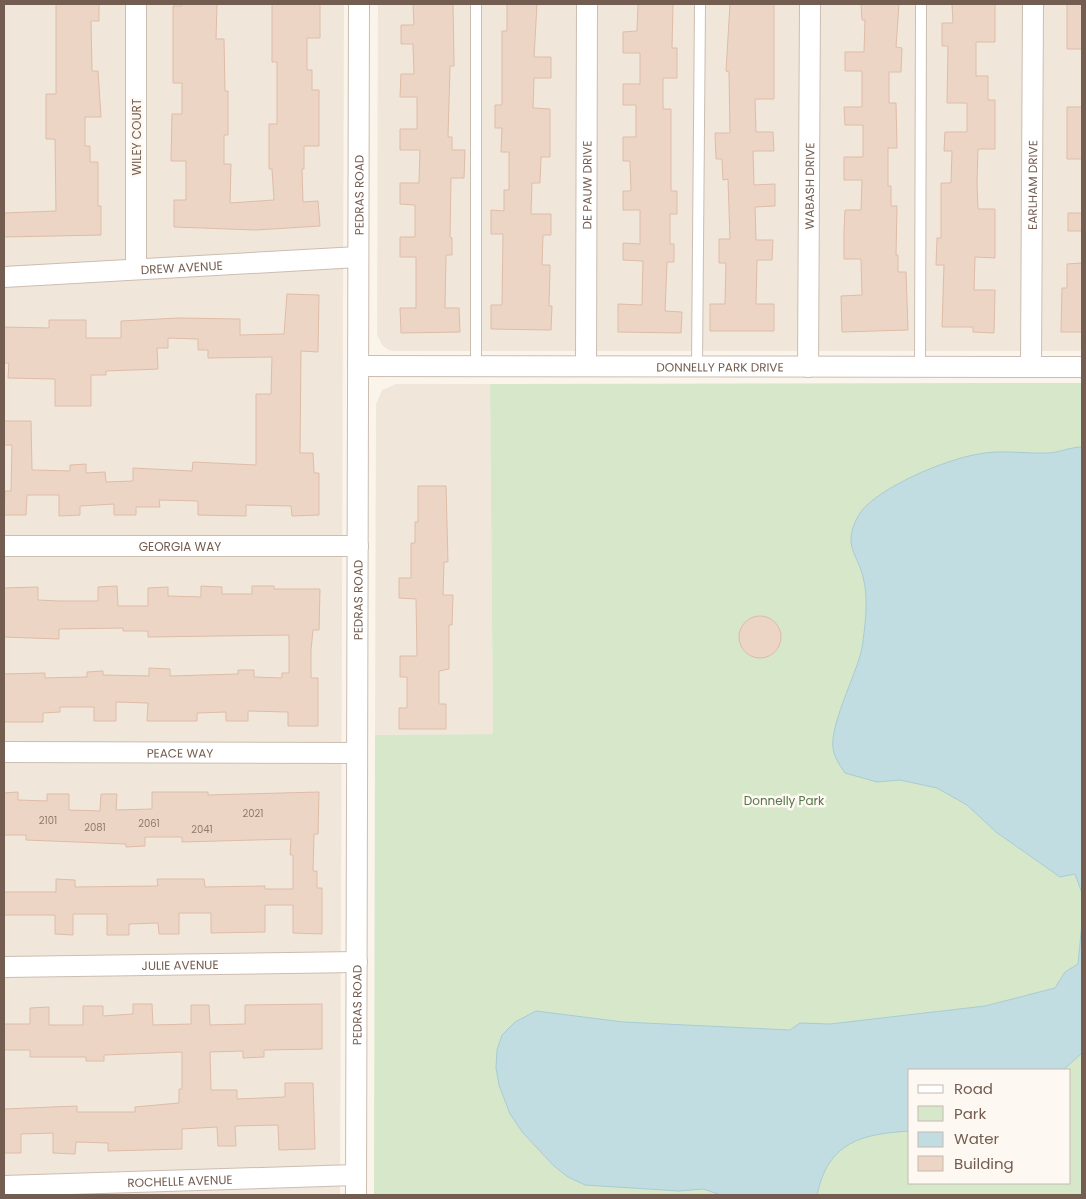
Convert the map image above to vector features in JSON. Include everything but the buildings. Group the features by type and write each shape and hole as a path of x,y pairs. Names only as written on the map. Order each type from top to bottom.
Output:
{"street":[{"name":"WILEY COURT","path":"136,4 136,269"},
{"name":"PEDRAS ROAD","path":"356,1195 359,4"},
{"name":"DE PAUW DRIVE","path":"586,366 587,4"},
{"name":"WABASH DRIVE","path":"808,366 810,4"},
{"name":"EARLHAM DRIVE","path":"1031,366 1033,4"},
{"name":"DREW AVENUE","path":"4,277 358,257"},
{"name":"DONNELLY PARK DRIVE","path":"358,366 1082,367"},
{"name":"GEORGIA WAY","path":"4,546 358,546"},
{"name":"PEACE WAY","path":"4,752 357,753"},
{"name":"JULIE AVENUE","path":"4,967 357,962"},
{"name":"ROCHELLE AVENUE","path":"4,1186 356,1175"}],"lane":[{"path":"476,4 476,366"},
{"path":"697,366 700,4"},
{"path":"920,366 921,4"}],"shaded area":[{"path":"4,4 344,4 340,1195 4,1195"},
{"path":"378,4 1082,4 1082,351 393,351 387,349 382,345 377,335"},
{"path":"396,384 490,384 493,734 375,735 376,404 382,390"}],"green space":[{"name":"Donnelly Park","path":"1082,383 1082,1195 374,1195 375,735 493,734 490,384"}],"water":[{"path":"1082,447 1082,893 1075,874 1060,877 996,832 967,805 937,788 900,780 877,782 845,773 835,756 833,743 838,717 859,659 863,640 866,612 865,585 851,542 854,525 862,510 876,498 905,480 921,472 971,455 993,452 1049,453"},
{"path":"1082,923 1082,1053 1064,1069 908,1069 908,1131 876,1135 849,1144 838,1152 829,1163 822,1177 817,1195 721,1195 703,1189 679,1191 585,1185 568,1177 554,1166 523,1133 510,1114 499,1085 496,1068 497,1050 502,1035 515,1022 536,1011 623,1022 790,1030 800,1023 830,1024 985,1006 1055,988 1065,972 1078,964"}]}
